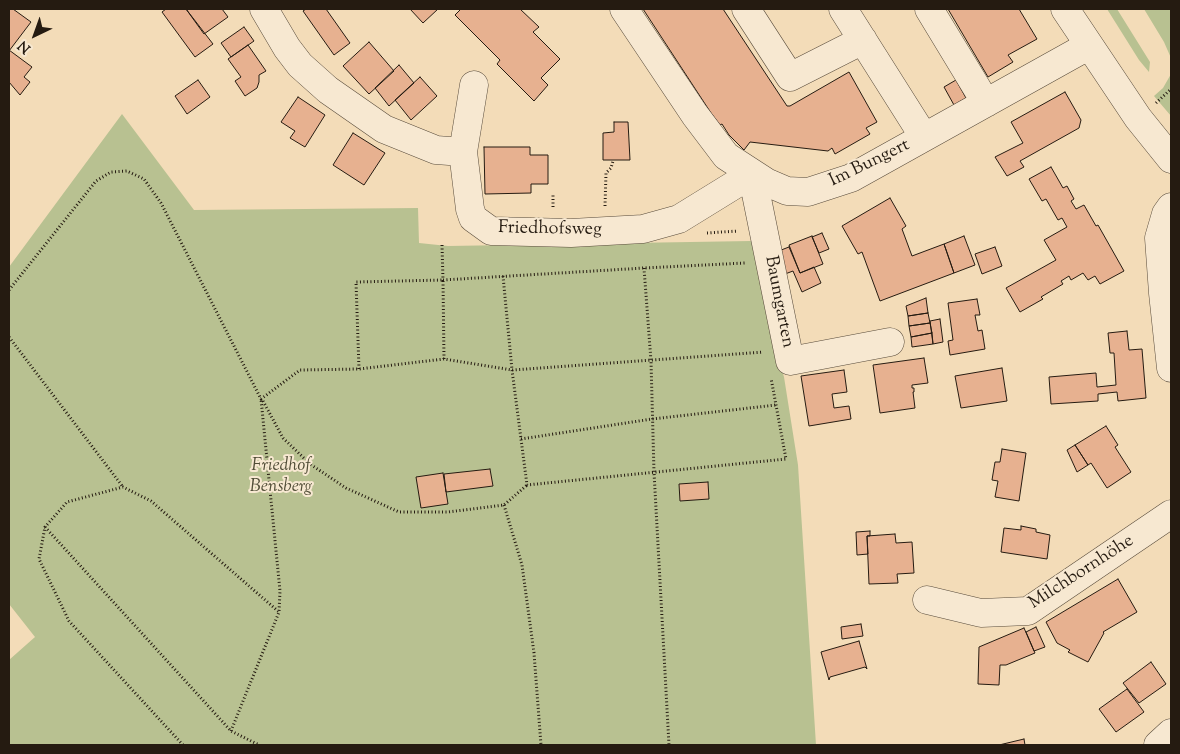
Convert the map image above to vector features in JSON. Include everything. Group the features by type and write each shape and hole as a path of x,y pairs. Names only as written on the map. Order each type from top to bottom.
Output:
{"street":[{"path":"264,9 291,54 300,65 328,90 384,128 436,150 463,152"},
{"name":"Im Bungert","path":"624,9 695,116 726,156 752,174 786,191 808,192 850,178 1088,46"},
{"path":"746,9 790,77 863,40"},
{"path":"843,9 924,137"},
{"path":"929,9 986,103"},
{"path":"1065,9 1138,118 1171,159"},
{"name":"Friedhofsweg","path":"474,84 463,152 470,209 473,218 491,231 571,233 643,229 679,219 752,174"},
{"name":"Baumgarten","path":"752,174 790,361 890,342"},
{"path":"1171,207 1166,214 1159,238 1162,292 1171,368"},
{"name":"Milchbornhöhe","path":"927,600 981,613 1028,611 1171,514"},
{"path":"1158,745 1171,733"}],"path":[{"path":"606,231 606,174 611,168 612,161"},
{"path":"9,290 96,181 111,172 127,171 144,179 160,203 283,438 310,464 346,488 399,512 448,512 504,506 526,485 786,459 769,369"},
{"path":"442,245 444,359"},
{"path":"359,369 356,282 443,280 749,263"},
{"path":"644,268 651,361 654,472 669,745"},
{"path":"504,276 512,370 526,485"},
{"path":"9,337 123,487 151,501 279,612"},
{"path":"261,399 300,370 359,369 444,359 512,370 766,351"},
{"path":"230,731 279,612 280,592 261,399"},
{"path":"521,439 652,418 776,404"},
{"path":"123,487 67,502 45,527 39,559 69,620 184,745"},
{"path":"504,506 522,565 534,653 541,745"},
{"path":"45,527 230,731 259,745"}],"green space":[{"path":"1107,9 1117,9 1150,62 1149,72 1139,60"},
{"path":"1144,9 1171,9 1171,58 1164,42"},
{"path":"1171,74 1171,116 1154,96 1163,88"},
{"name":"Friedhof Bensberg","path":"122,114 194,210 418,208 419,243 448,246 751,241 759,247 776,349 784,377 798,465 816,745 9,745 9,660 35,637 9,604 9,267"}],"building":[{"path":"9,9 13,9 31,22 9,51"},
{"path":"166,9 186,9 213,44 195,57 162,12"},
{"path":"186,9 222,9 228,17 204,34"},
{"path":"306,9 326,9 350,43 334,55 303,11"},
{"path":"410,9 438,9 423,23"},
{"path":"461,9 520,9 539,27 533,32 560,59 541,78 548,85 534,101 497,64 500,60 455,15"},
{"path":"643,9 723,9 787,106 849,72 877,122 866,128 870,134 835,154 832,148 828,151 750,142 744,150 711,113"},
{"path":"948,9 1019,9 1037,39 1008,55 1013,62 988,77"},
{"path":"244,27 254,41 231,57 221,43"},
{"path":"369,42 394,71 369,94 343,66"},
{"path":"248,45 266,71 259,75 257,88 245,96 235,81 241,77 228,59"},
{"path":"9,50 32,67 24,77 30,82 20,95 9,82"},
{"path":"399,65 414,83 389,106 375,88"},
{"path":"420,77 437,96 411,120 395,100"},
{"path":"198,80 210,97 187,114 175,96"},
{"path":"956,80 966,98 954,105 944,87"},
{"path":"1065,92 1081,120 1079,128 1020,161 1024,167 1007,176 995,157 1023,143 1011,122"},
{"path":"298,97 325,115 305,147 290,138 295,131 281,122"},
{"path":"614,122 628,122 630,160 603,160 603,133 614,132"},
{"path":"353,133 385,153 364,185 333,165"},
{"path":"484,147 530,147 530,155 548,155 548,184 531,184 531,193 485,194"},
{"path":"1051,167 1063,188 1067,186 1074,199 1071,201 1076,209 1084,205 1096,226 1098,225 1124,271 1100,284 1095,276 1088,280 1083,273 1071,280 1069,276 1061,281 1063,284 1041,297 1043,299 1020,312 1006,288 1056,260 1044,240 1067,227 1062,218 1058,220 1046,199 1042,201 1029,179"},
{"path":"890,198 906,226 902,229 912,256 944,244 954,273 880,301 862,252 858,254 842,226"},
{"path":"822,233 829,249 819,253 812,237"},
{"path":"812,236 823,264 800,273 789,245"},
{"path":"964,236 975,265 954,273 944,244"},
{"path":"789,247 800,273 814,267 821,283 802,292 793,271 785,274 776,252"},
{"path":"995,247 1002,266 982,274 975,254"},
{"path":"926,298 928,313 908,316 906,306"},
{"path":"977,299 980,315 975,315 978,331 982,330 985,349 950,355 948,341 953,340 948,303"},
{"path":"928,313 930,323 909,326 908,316"},
{"path":"940,319 943,342 933,344 930,321"},
{"path":"930,323 932,333 911,337 909,326"},
{"path":"1127,331 1129,350 1142,349 1146,398 1118,401 1117,392 1098,394 1098,401 1051,404 1049,377 1096,373 1097,387 1116,385 1114,353 1110,353 1108,333"},
{"path":"932,333 933,344 912,347 911,337"},
{"path":"924,358 928,383 912,385 912,388 914,388 915,408 880,413 873,365"},
{"path":"1002,368 1007,401 961,408 955,376"},
{"path":"844,370 847,392 832,394 834,408 849,406 851,419 809,426 801,376"},
{"path":"1106,426 1118,445 1115,447 1131,472 1107,488 1091,463 1088,465 1075,445"},
{"path":"1075,445 1088,465 1077,472 1067,450"},
{"path":"1002,449 1026,453 1019,501 995,497 998,481 992,480 995,462 1000,462"},
{"path":"490,469 493,486 446,492 444,474"},
{"path":"443,473 448,504 421,508 416,477"},
{"path":"708,482 709,499 680,501 679,484"},
{"path":"1021,526 1036,529 1036,532 1050,535 1047,559 1001,552 1004,528 1021,530"},
{"path":"870,531 870,536 867,536 868,554 857,555 856,532"},
{"path":"895,534 896,543 912,542 914,573 897,574 898,583 869,584 867,536"},
{"path":"1118,579 1137,612 1103,632 1088,662 1068,652 1070,650 1057,643 1046,622"},
{"path":"861,624 863,636 842,639 841,627"},
{"path":"1036,627 1045,647 1034,651 1026,632"},
{"path":"1024,628 1035,653 1006,665 1000,665 999,685 978,684 979,647"},
{"path":"859,641 867,669 865,667 830,677 829,680 821,652"},
{"path":"1151,662 1166,684 1139,703 1123,683"},
{"path":"1127,689 1144,712 1116,732 1099,709"},
{"path":"1024,739 1025,745 999,745"}]}
